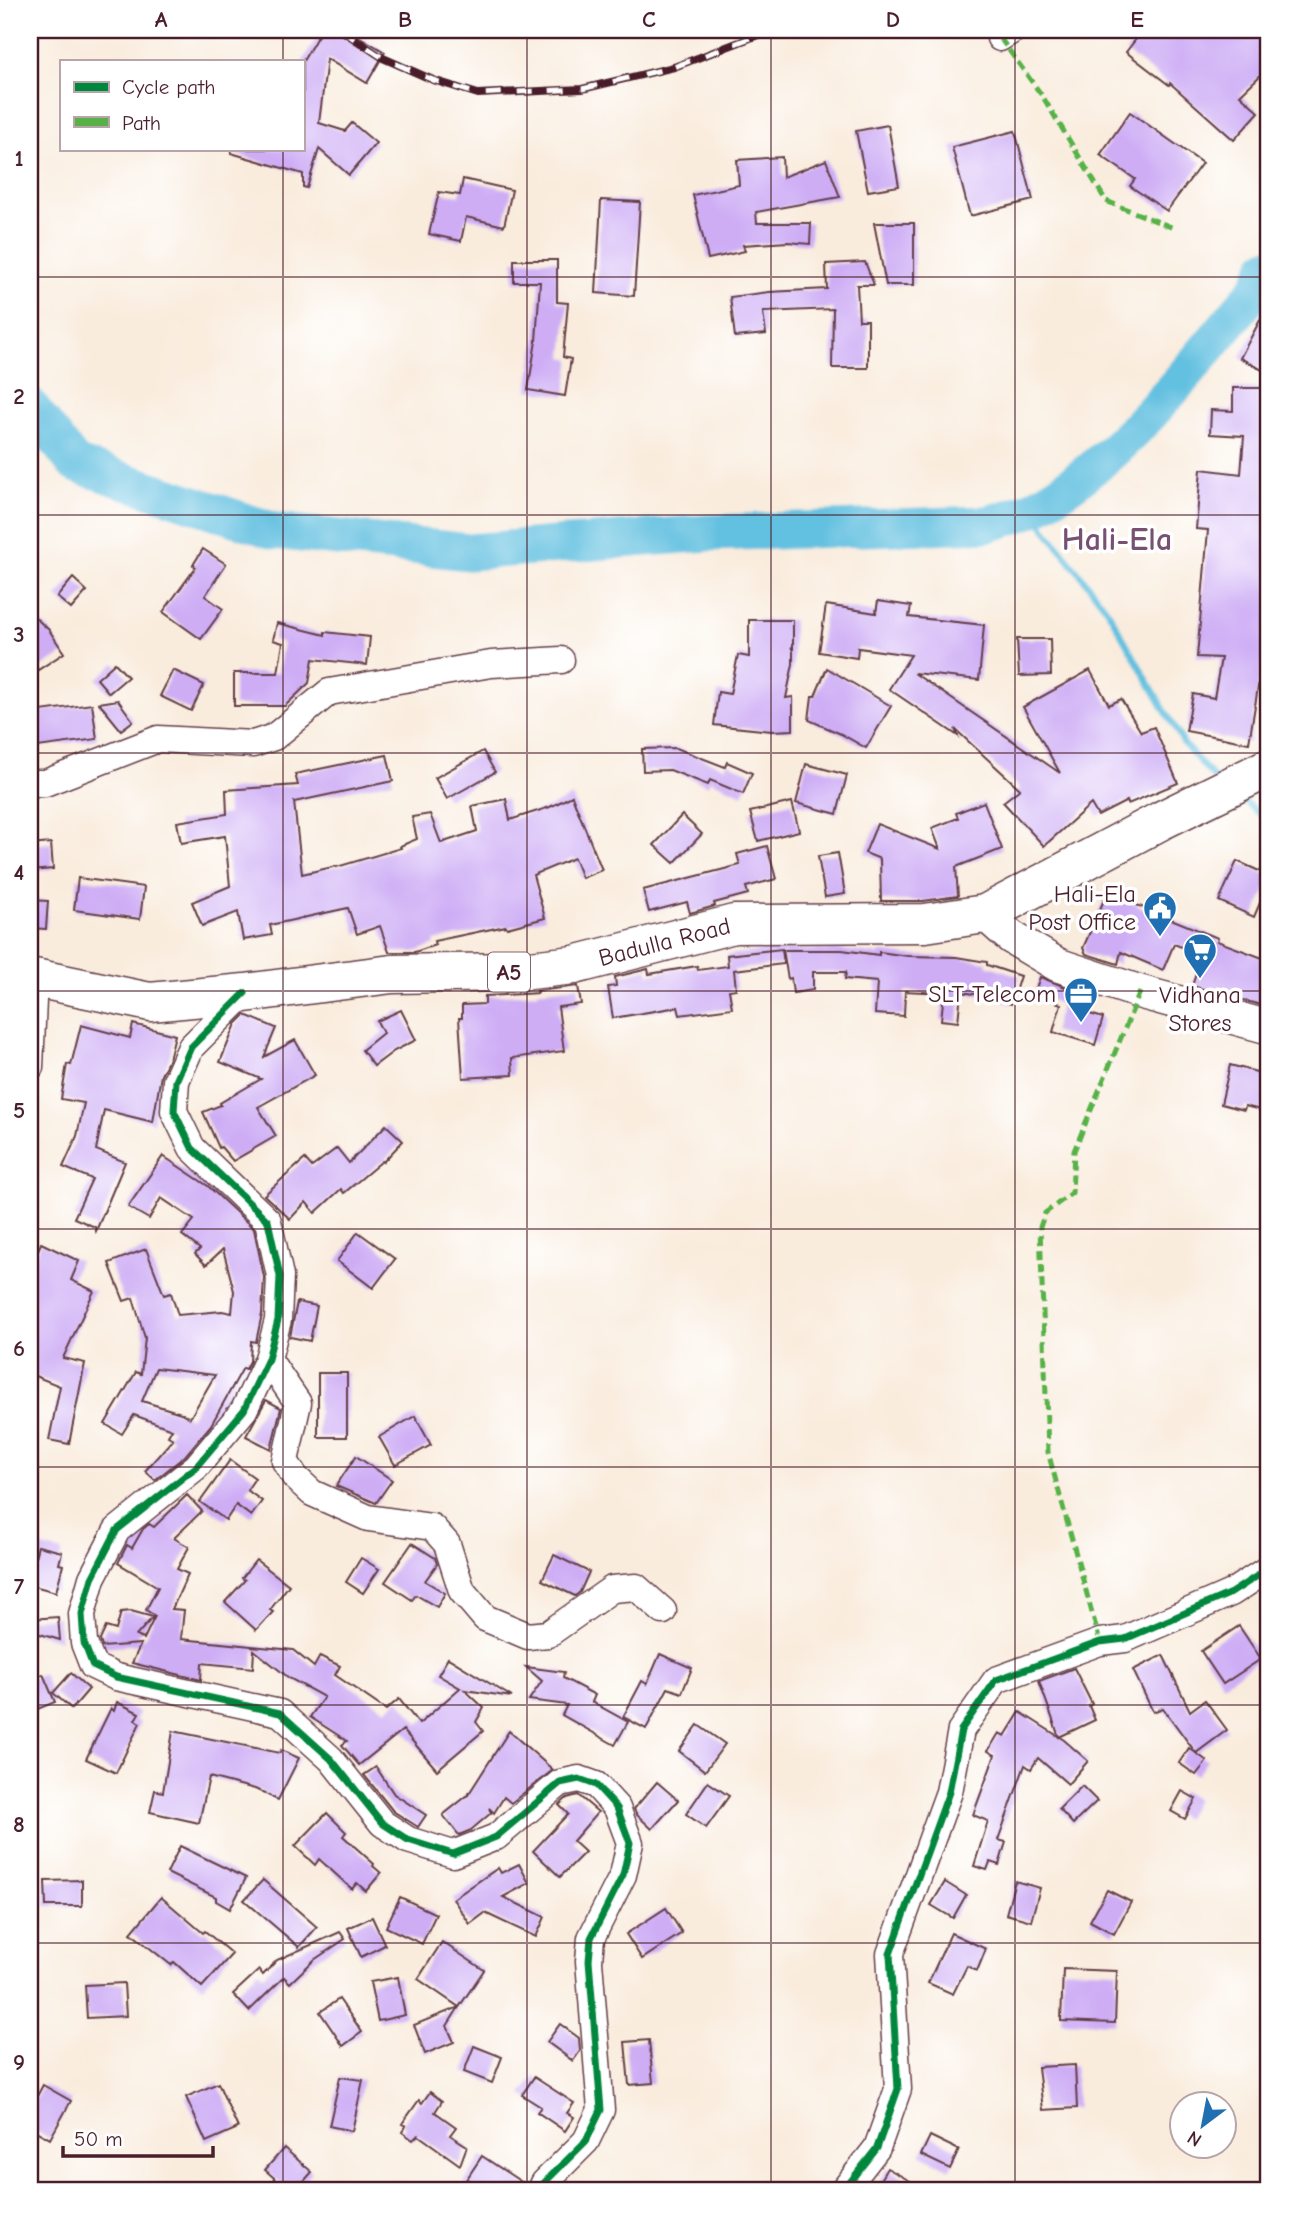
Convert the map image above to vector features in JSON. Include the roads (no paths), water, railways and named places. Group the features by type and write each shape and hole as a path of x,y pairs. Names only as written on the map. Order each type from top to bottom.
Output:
{"highway":[{"name":"Badulla Road","path":"32,978 149,1002 392,974 512,972 574,965 734,924 925,923 985,914 1267,769"}],"main road":[{"path":"985,914 1011,937 1058,965 1140,992 1268,1027"}],"street":[{"path":"30,783 45,783 158,739 253,744 274,737 329,692 491,664 561,660"},
{"path":"30,1067 32,978"},
{"path":"245,993 191,1046 176,1082 174,1111 192,1148 268,1221 280,1276 278,1320 268,1359 244,1410 197,1467 117,1530 92,1578 82,1614 84,1643 93,1666 116,1677 280,1713 331,1759 382,1823 408,1840 453,1854 496,1837 560,1783 579,1779 596,1785 617,1808 630,1843 623,1875 591,1938 589,1961 601,2110 586,2141 544,2183 541,2190"},
{"path":"268,1359 298,1403 285,1461 295,1477 312,1493 368,1518 432,1527 447,1544 461,1591 485,1618 528,1636 548,1634 612,1589 636,1587 663,1611"},
{"path":"844,2190 877,2148 898,2089 890,1954 948,1792 961,1730 996,1680 1100,1642 1125,1639 1231,1593 1268,1569"}],"waterway":[{"path":"30,406 75,464 274,531 469,552 708,533 988,524 1028,510 1066,488 1127,438 1181,380 1257,289 1268,266"},
{"path":"1031,510 1108,611 1184,744 1214,778"},
{"path":"1240,798 1268,821"}],"railway":[{"path":"341,30 383,58 433,80 478,94 582,89 674,67 771,30"}],"place":[{"name":"Hali-Ela Post Office","path":"1160,938"},
{"name":"Vidhana Stores","path":"1200,980"},
{"name":"SLT Telecom","path":"1081,1024"}],"district":[{"name":"Hali-Ela","path":"1117,539"}]}
